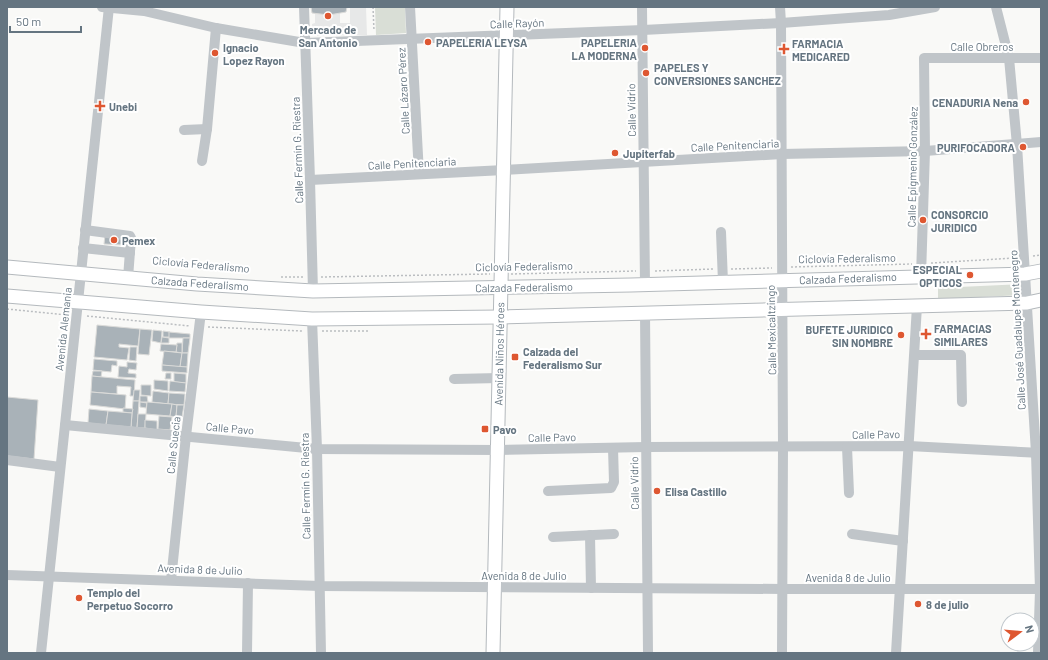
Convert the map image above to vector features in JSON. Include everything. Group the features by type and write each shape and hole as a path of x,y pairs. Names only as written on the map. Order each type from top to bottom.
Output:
{"main road":[{"name":"Avenida Niños Héroes","path":"493,653 507,7"},
{"name":"Calzada Federalismo","path":"7,267 197,284 313,291 723,282 782,274 922,270 1025,274 1041,271"},
{"path":"7,295 78,299 201,312 312,319 500,317 783,310 1036,301"}],"street":[{"name":"Calle Rayón","path":"106,7 144,11 216,28 305,43 643,30 781,23 889,15 935,7"},
{"name":"Avenida Alemania","path":"41,653 85,230 106,7"},
{"path":"144,11 155,7"},
{"name":"Calle Fermín G. Riestra","path":"304,7 313,291"},
{"name":"Calle Lázaro Pérez","path":"410,7 413,39 419,174"},
{"name":"Calle Vidrio","path":"642,7 645,284"},
{"name":"Calle Mexicaltzingo","path":"780,7 783,310 782,653"},
{"name":"Calle José Guadalupe Montenegro","path":"996,7 1009,58 1017,145 1025,274 1036,301 1040,590 1038,653"},
{"path":"202,161 207,129 216,28"},
{"name":"Calle Obreros","path":"924,58 1041,58"},
{"name":"Calle Epigmenio González","path":"922,270 925,151 924,58"},
{"path":"184,130 207,129"},
{"name":"Calle Penitenciaria","path":"310,180 782,154 925,151 1041,142"},
{"path":"85,230 130,236 128,278"},
{"path":"721,232 723,282"},
{"path":"83,248 130,253"},
{"path":"896,653 917,306"},
{"name":"Calle Suecia","path":"171,580 201,312"},
{"name":"Calle Vidrio","path":"645,313 648,653"},
{"name":"Calle Fermín G. Riestra","path":"312,319 317,449 321,653"},
{"path":"915,355 961,355 962,402"},
{"path":"454,379 499,378"},
{"name":"Calle Pavo","path":"65,425 317,449 497,450 909,446 1038,453"},
{"path":"847,447 849,493"},
{"path":"548,491 610,488 614,482 613,448"},
{"path":"7,460 60,467"},
{"path":"552,537 614,534"},
{"path":"852,534 903,541"},
{"path":"590,535 591,588"},
{"name":"Avenida 8 de Julio","path":"7,575 320,586 1040,590"},
{"path":"248,583 248,653"}],"path":[{"path":"373,7 374,41"},
{"name":"Ciclovía Federalismo","path":"281,277 722,269 782,274 922,270 1041,255"}],"shaded area":[{"name":"Mercado de San Antonio","path":"350,7 366,7 367,35 313,36 312,24 315,23 315,10 340,10 340,23 350,23"},
{"path":"375,7 405,7 406,33 376,35"},
{"path":"1023,284 1023,295 938,299 938,288"}],"building":[{"path":"311,7 347,7 346,12 329,15 312,13"},
{"name":"Pemex","path":"105,235 124,236 123,245 104,244"},
{"path":"97,325 140,329 138,346 119,344 119,347 129,348 127,360 94,357"},
{"path":"140,329 152,330 149,355 138,354"},
{"path":"153,330 162,331 161,343 152,341"},
{"path":"163,331 170,332 170,337 163,337"},
{"path":"169,332 190,334 190,338 169,338"},
{"path":"162,337 169,338 169,343 161,343"},
{"path":"183,338 190,338 188,353 182,353"},
{"path":"177,343 182,343 182,353 176,352"},
{"path":"161,344 177,345 176,352 160,351"},
{"path":"130,347 137,347 136,361 129,360"},
{"path":"164,351 182,353 180,367 162,365"},
{"path":"182,353 188,353 187,367 180,367"},
{"path":"94,359 117,361 117,366 112,365 111,372 93,370"},
{"path":"127,362 137,363 136,370 129,369 128,373 136,374 136,378 118,377 119,366 127,367"},
{"path":"162,365 187,367 187,373 162,371"},
{"path":"93,371 102,371 101,377 92,376"},
{"path":"166,373 171,373 171,379 165,379"},
{"path":"174,373 186,374 186,383 174,382"},
{"path":"92,376 135,380 134,396 130,396 131,387 117,386 117,394 91,392"},
{"path":"154,380 168,381 168,391 154,389"},
{"path":"170,381 186,383 185,392 169,391"},
{"path":"141,385 151,385 151,396 141,395"},
{"path":"134,390 140,390 139,401 133,401"},
{"path":"153,391 169,393 168,404 152,402"},
{"path":"91,392 126,395 125,409 90,405"},
{"path":"169,393 185,394 184,405 168,404"},
{"path":"140,396 147,396 148,402 140,402"},
{"path":"7,397 38,400 34,459 7,456"},
{"path":"133,401 139,401 137,428 131,427"},
{"path":"140,402 147,403 146,408 140,407"},
{"path":"147,402 172,404 170,416 146,414"},
{"path":"172,404 177,405 176,417 170,416"},
{"path":"177,405 184,405 182,417 176,417"},
{"path":"123,408 133,409 132,413 123,412"},
{"path":"89,409 108,411 106,425 88,423"},
{"path":"108,411 132,413 131,427 106,425"},
{"path":"138,414 146,414 145,428 137,428"},
{"path":"159,416 172,417 170,430 158,429"},
{"path":"145,420 157,421 157,430 145,428"}],"place":[{"name":"Mercado de San Antonio","path":"328,16"},
{"name":"PAPELERIA LEYSA","path":"428,42"},
{"name":"PAPELERIA LA MODERNA","path":"645,48"},
{"name":"FARMACIA MEDICARED","path":"784,49"},
{"name":"Ignacio Lopez Rayon","path":"215,53"},
{"name":"PAPELES Y CONVERSIONES SANCHEZ","path":"646,73"},
{"name":"CENADURIA Nena","path":"1026,102"},
{"name":"Unebi","path":"100,106"},
{"name":"PURIFOCADORA","path":"1023,147"},
{"name":"Jupiterfab","path":"615,153"},
{"name":"CONSORCIO JURIDICO","path":"923,220"},
{"name":"Pemex","path":"114,240"},
{"name":"ESPECIAL OPTICOS","path":"970,275"},
{"name":"FARMACIAS SIMILARES","path":"926,334"},
{"name":"BUFETE JURIDICO SIN NOMBRE","path":"901,335"},
{"name":"Calzada del Federalismo Sur","path":"515,357"},
{"name":"Pavo","path":"485,429"},
{"name":"Elisa Castillo","path":"657,491"},
{"name":"Templo del Perpetuo Socorro","path":"79,598"},
{"name":"8 de julio","path":"918,604"}]}
